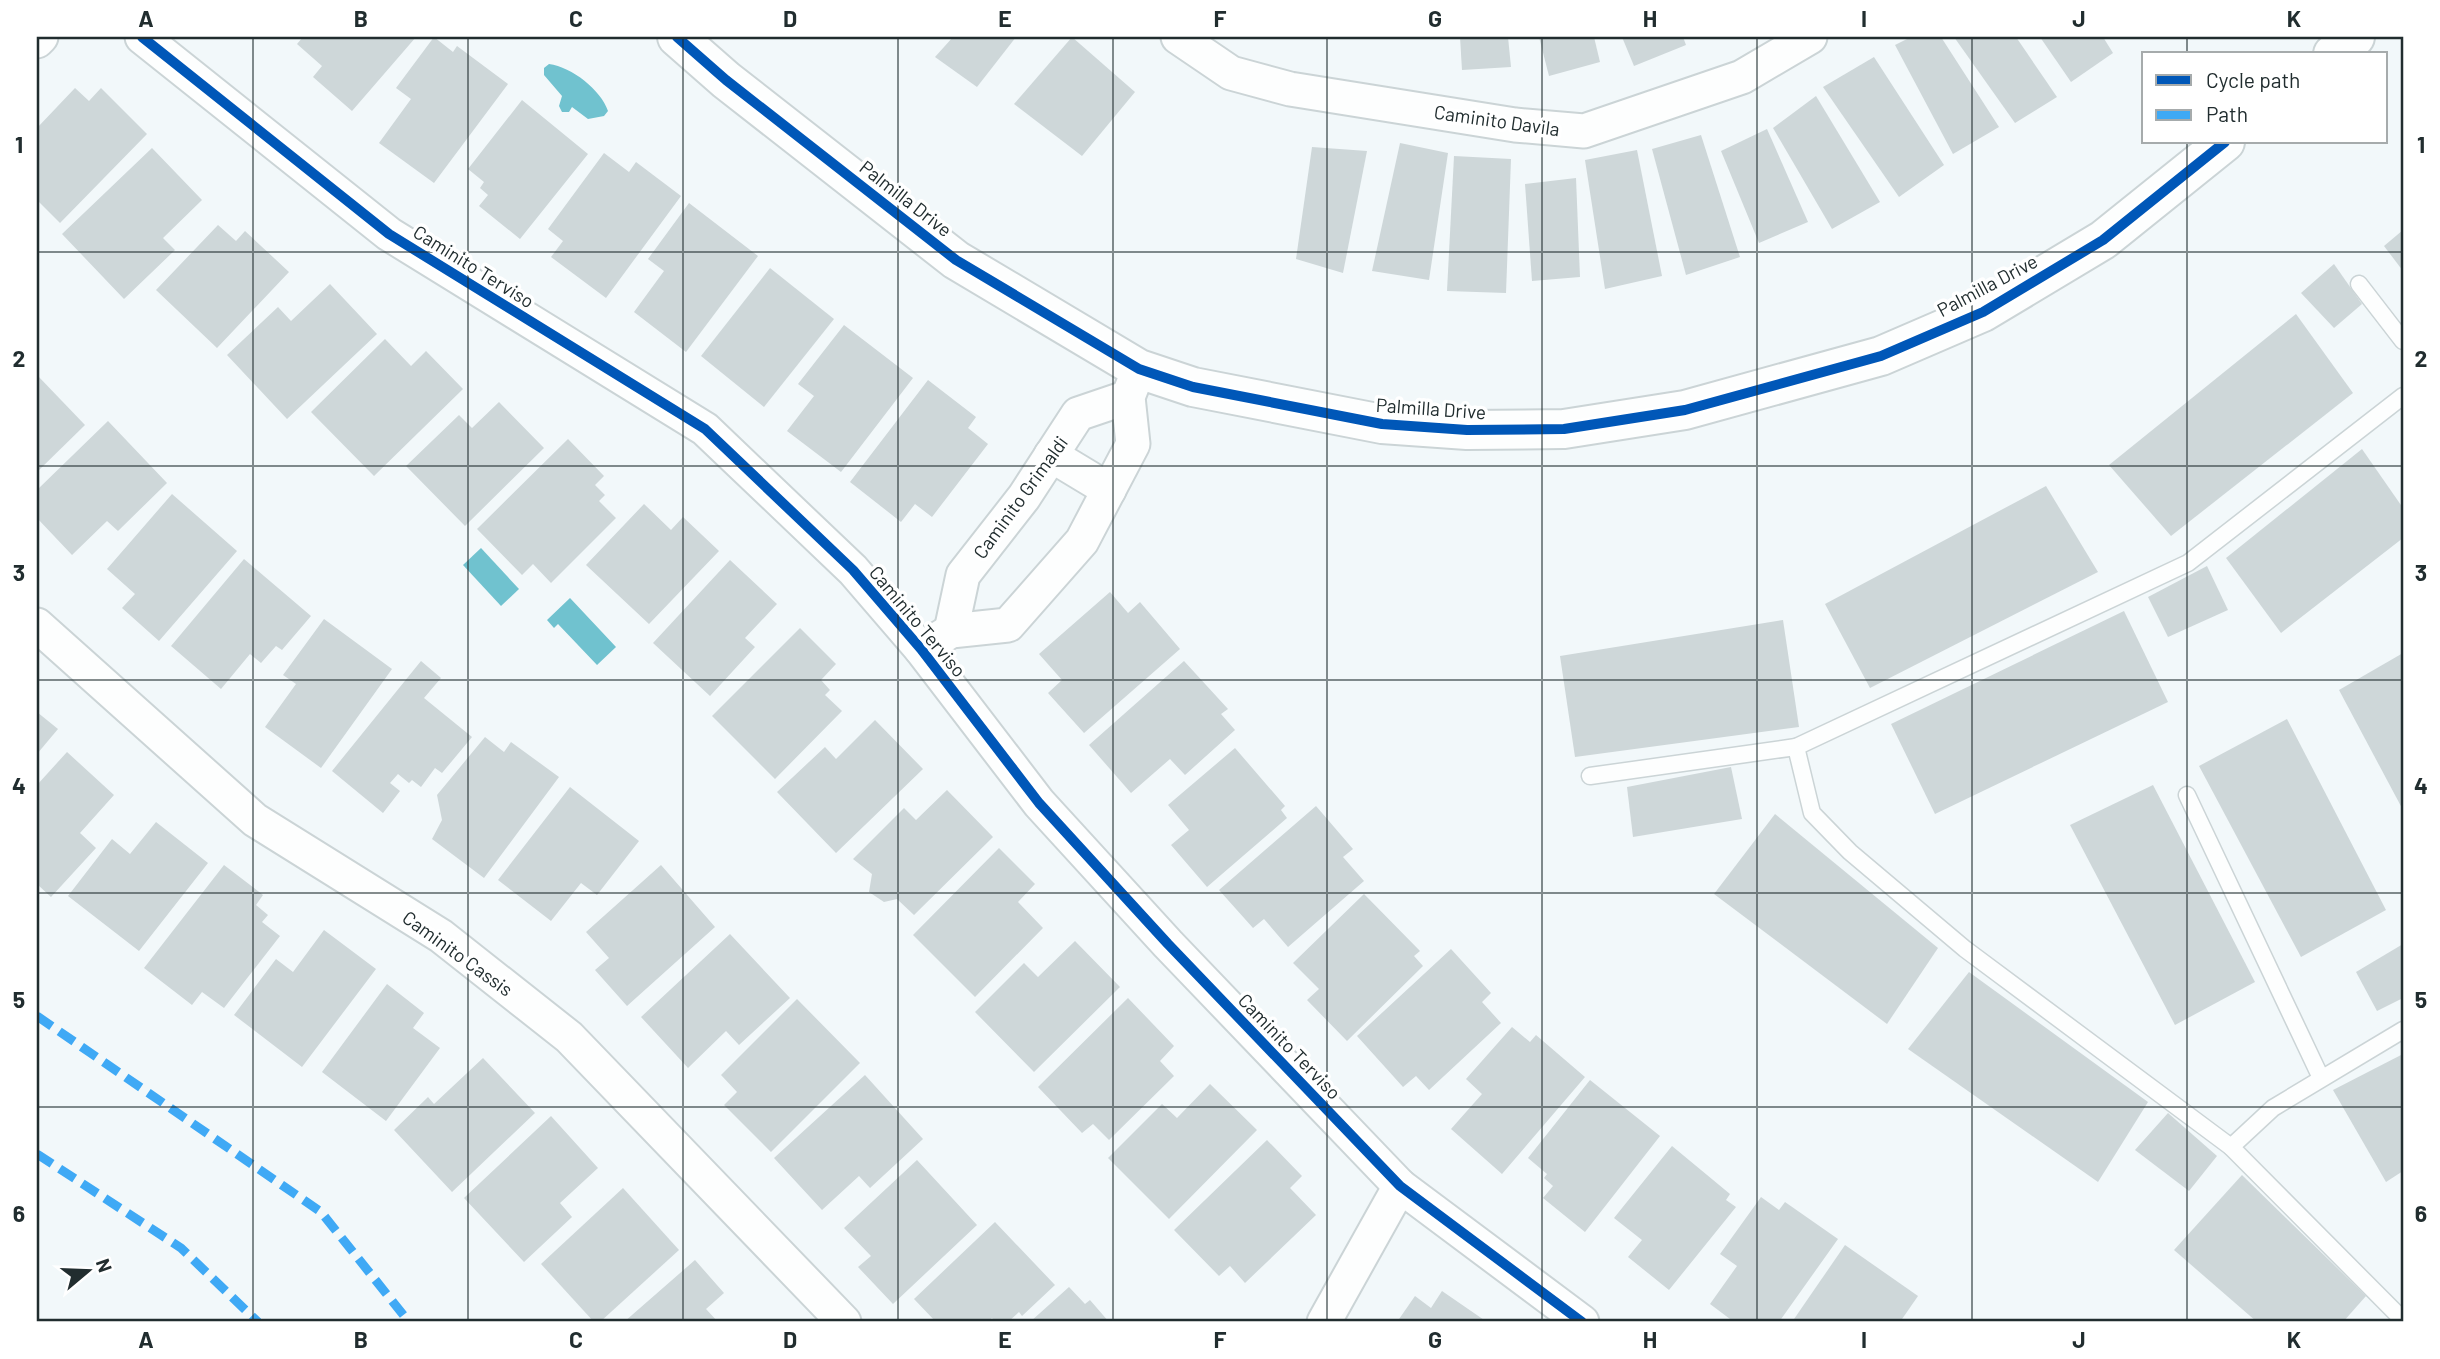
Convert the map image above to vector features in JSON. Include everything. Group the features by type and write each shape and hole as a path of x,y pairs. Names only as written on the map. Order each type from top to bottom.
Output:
{"street":[{"path":"37,41 41,37"},
{"name":"Caminito Terviso","path":"142,37 389,234 705,429 853,570 921,649 1039,803 1168,944 1400,1186 1583,1322"},
{"name":"Palmilla Drive","path":"677,37 726,80 956,260 1133,383 1193,387 1382,424 1468,430 1564,429 1685,410 1881,356 1983,312 2103,240 2223,144"},
{"name":"Caminito Davila","path":"1178,37 1231,73 1290,89 1515,125 1584,131 1742,77 1811,37"},
{"path":"2336,52 2355,37"},
{"path":"921,649 951,631 1008,625 1082,541 1133,444 1133,383"},
{"name":"Caminito Grimaldi","path":"951,631 963,575 1024,497 1078,414 1133,383"},
{"path":"1051,455 1109,490"},
{"name":"Caminito Cassis","path":"37,625 255,820 441,936 569,1037 844,1322"},
{"path":"1324,1322 1400,1186"}],"lane":[{"path":"2359,284 2403,341"},
{"path":"1590,776 1796,747 2188,563 2403,396"},
{"path":"1796,747 1812,813 1850,852 1965,949 2231,1147 2403,1320"},
{"path":"2187,795 2321,1078"},
{"path":"2231,1147 2273,1108 2403,1030"}],"water":[{"path":"549,64 576,75 592,88 608,111 604,116 588,119 572,107 569,112 562,112 559,106 562,96 544,75 544,68"},
{"path":"481,548 519,589 501,606 463,565"},
{"path":"570,598 616,647 597,665 558,624 554,628 547,620"}],"building":[{"path":"303,37 416,37 352,111 313,77 322,66 297,44"},
{"path":"434,37 453,52 457,46 508,84 434,183 379,143 411,99 396,88"},
{"path":"953,37 1016,37 977,87 935,57"},
{"path":"1072,37 1135,92 1082,156 1014,104"},
{"path":"1460,37 1508,37 1511,67 1462,70"},
{"path":"1539,37 1594,37 1600,62 1549,76"},
{"path":"1622,37 1683,37 1686,45 1634,66"},
{"path":"1911,37 1941,37 1999,127 1953,154 1895,45"},
{"path":"1954,37 2016,37 2057,97 2015,123"},
{"path":"2040,37 2103,37 2113,53 2071,82"},
{"path":"1874,57 1944,165 1899,197 1823,87"},
{"path":"75,88 89,101 101,88 147,134 60,223 37,200 37,128"},
{"path":"1816,96 1880,202 1832,229 1773,128"},
{"path":"522,100 588,154 520,239 479,206 488,195 480,188 484,182 468,169"},
{"path":"1767,129 1808,222 1759,243 1721,151"},
{"path":"1701,135 1740,257 1686,275 1652,149"},
{"path":"1400,143 1448,153 1429,280 1372,271"},
{"path":"1312,147 1367,151 1343,273 1296,259"},
{"path":"152,148 202,200 163,238 175,250 124,299 62,234"},
{"path":"1637,150 1662,276 1605,289 1585,160"},
{"path":"604,153 629,172 636,162 681,196 606,298 551,257 563,241 548,229"},
{"path":"1454,156 1511,159 1506,293 1447,291"},
{"path":"1576,178 1580,277 1532,281 1525,184"},
{"path":"689,203 758,256 686,352 634,312 664,271 648,259"},
{"path":"218,225 236,241 245,231 289,272 217,348 156,290"},
{"path":"2403,230 2403,271 2384,246"},
{"path":"2334,264 2362,304 2334,328 2301,293"},
{"path":"770,268 834,319 764,407 701,356"},
{"path":"330,284 377,334 287,419 227,355 278,307 291,321"},
{"path":"2296,314 2353,393 2171,536 2109,465"},
{"path":"844,325 913,378 841,472 787,431 814,396 798,384"},
{"path":"385,339 411,366 426,351 463,389 374,476 311,412"},
{"path":"37,375 85,425 37,472"},
{"path":"928,380 976,417 968,428 988,444 932,517 915,504 901,522 850,482"},
{"path":"499,402 544,448 465,526 406,466 459,415 472,428"},
{"path":"108,421 167,483 118,531 107,521 72,555 37,518 37,490"},
{"path":"568,439 604,476 595,485 605,495 599,501 616,518 551,583 533,564 522,575 477,529"},
{"path":"2362,449 2403,508 2403,538 2281,633 2226,558"},
{"path":"2046,486 2098,572 1870,688 1825,604"},
{"path":"172,494 237,551 159,641 122,608 135,594 107,569"},
{"path":"644,504 671,530 683,517 719,551 649,624 586,565"},
{"path":"244,559 311,616 282,650 276,646 261,663 250,654 221,689 171,646"},
{"path":"730,560 777,604 745,638 755,647 710,696 653,643"},
{"path":"2207,566 2228,610 2168,637 2148,597"},
{"path":"1110,592 1128,613 1140,602 1180,649 1084,733 1048,693 1062,680 1039,654"},
{"path":"2124,611 2168,702 1935,814 1891,724"},
{"path":"324,619 392,669 321,768 265,727 296,684 283,675"},
{"path":"1783,620 1799,727 1575,757 1560,656"},
{"path":"800,628 836,664 821,680 830,690 825,695 842,711 775,779 712,716"},
{"path":"2403,653 2403,810 2339,690"},
{"path":"421,661 441,678 424,698 472,737 442,773 435,768 421,787 412,780 409,783 398,774 390,783 400,791 383,813 332,771"},
{"path":"1184,661 1228,709 1221,714 1235,730 1185,775 1170,759 1131,793 1089,745"},
{"path":"37,712 58,729 37,754"},
{"path":"2287,719 2386,910 2301,957 2199,766"},
{"path":"875,720 923,769 836,853 777,792 825,747 836,759"},
{"path":"485,737 504,752 511,742 559,777 484,878 432,839 442,820 437,795"},
{"path":"1235,748 1285,806 1281,810 1287,818 1207,887 1171,845 1189,830 1168,805"},
{"path":"67,752 114,795 80,833 96,848 51,897 37,884 37,785"},
{"path":"1731,767 1742,819 1633,837 1627,787"},
{"path":"2153,785 2255,982 2175,1025 2070,825"},
{"path":"570,787 639,841 597,895 581,883 551,921 498,880"},
{"path":"947,790 993,837 914,915 897,899 884,902 869,892 872,874 853,859 904,808 916,820"},
{"path":"1316,806 1353,849 1343,857 1364,881 1288,947 1264,919 1253,928 1219,890"},
{"path":"1775,814 1938,948 1887,1024 1714,894"},
{"path":"156,822 208,863 139,951 68,896 112,839 130,854"},
{"path":"999,848 1035,884 1018,902 1043,928 975,997 913,935"},
{"path":"224,865 263,895 256,905 268,915 262,922 280,936 224,1008 202,992 192,1005 144,968"},
{"path":"661,865 715,927 627,1006 595,970 609,958 586,932"},
{"path":"1364,894 1420,951 1414,956 1423,966 1347,1041 1307,1000 1319,989 1293,963"},
{"path":"324,930 376,969 302,1067 234,1015 276,959 293,972"},
{"path":"730,934 790,998 739,1045 726,1031 688,1068 641,1017"},
{"path":"1075,941 1120,987 1034,1072 975,1012 1024,963 1038,977"},
{"path":"2403,944 2403,998 2377,1011 2356,972"},
{"path":"1451,949 1491,993 1482,1002 1501,1023 1429,1090 1416,1076 1403,1087 1357,1036"},
{"path":"1969,972 2148,1102 2098,1182 1908,1049"},
{"path":"387,984 424,1013 413,1028 440,1048 386,1121 322,1072"},
{"path":"1128,998 1174,1046 1160,1061 1174,1076 1109,1140 1093,1124 1082,1133 1038,1087"},
{"path":"797,999 860,1063 771,1152 724,1105 737,1092 721,1075"},
{"path":"1512,1027 1530,1042 1536,1035 1585,1077 1502,1174 1451,1129 1482,1094 1466,1079"},
{"path":"2403,1054 2403,1171 2386,1182 2333,1090"},
{"path":"483,1058 535,1113 452,1192 394,1130 428,1097 434,1104"},
{"path":"865,1075 923,1139 870,1188 859,1176 822,1210 774,1158"},
{"path":"1590,1080 1660,1136 1585,1232 1543,1198 1553,1186 1544,1178 1547,1174 1528,1158"},
{"path":"1210,1084 1257,1130 1169,1219 1108,1158 1162,1104 1177,1118"},
{"path":"2168,1113 2217,1156 2189,1191 2135,1150"},
{"path":"551,1116 598,1168 560,1203 572,1217 524,1262 464,1198"},
{"path":"1267,1140 1302,1176 1290,1188 1316,1215 1245,1283 1230,1266 1219,1276 1174,1230"},
{"path":"1672,1146 1730,1194 1726,1200 1736,1207 1669,1290 1628,1257 1642,1240 1614,1218"},
{"path":"917,1160 977,1225 893,1304 858,1267 871,1256 844,1228"},
{"path":"2242,1175 2366,1296 2343,1322 2257,1322 2174,1250"},
{"path":"623,1188 679,1250 600,1322 594,1322 541,1264"},
{"path":"1761,1197 1779,1210 1785,1202 1838,1239 1779,1322 1734,1322 1710,1304 1737,1266 1720,1254"},
{"path":"995,1222 1055,1285 1022,1316 1019,1312 1008,1322 995,1322 992,1318 988,1322 936,1322 914,1299"},
{"path":"1845,1245 1918,1296 1900,1322 1792,1322"},
{"path":"695,1260 724,1293 706,1309 718,1322 624,1322"},
{"path":"1069,1287 1085,1304 1090,1300 1109,1322 1030,1322"},
{"path":"1442,1291 1487,1322 1397,1322 1415,1296 1431,1308"}],"marked path":[{"path":"37,1016 321,1212 409,1322"},
{"path":"37,1154 181,1248 258,1322"}],"cycle path":[{"path":"142,37 389,234 705,429 853,570 921,649 1039,803 1168,944 1400,1186 1582,1322"},
{"path":"677,37 726,80 956,260 1139,369 1193,387 1382,424 1467,430 1564,429 1685,410 1881,356 1983,312 2103,240 2223,144"}]}
